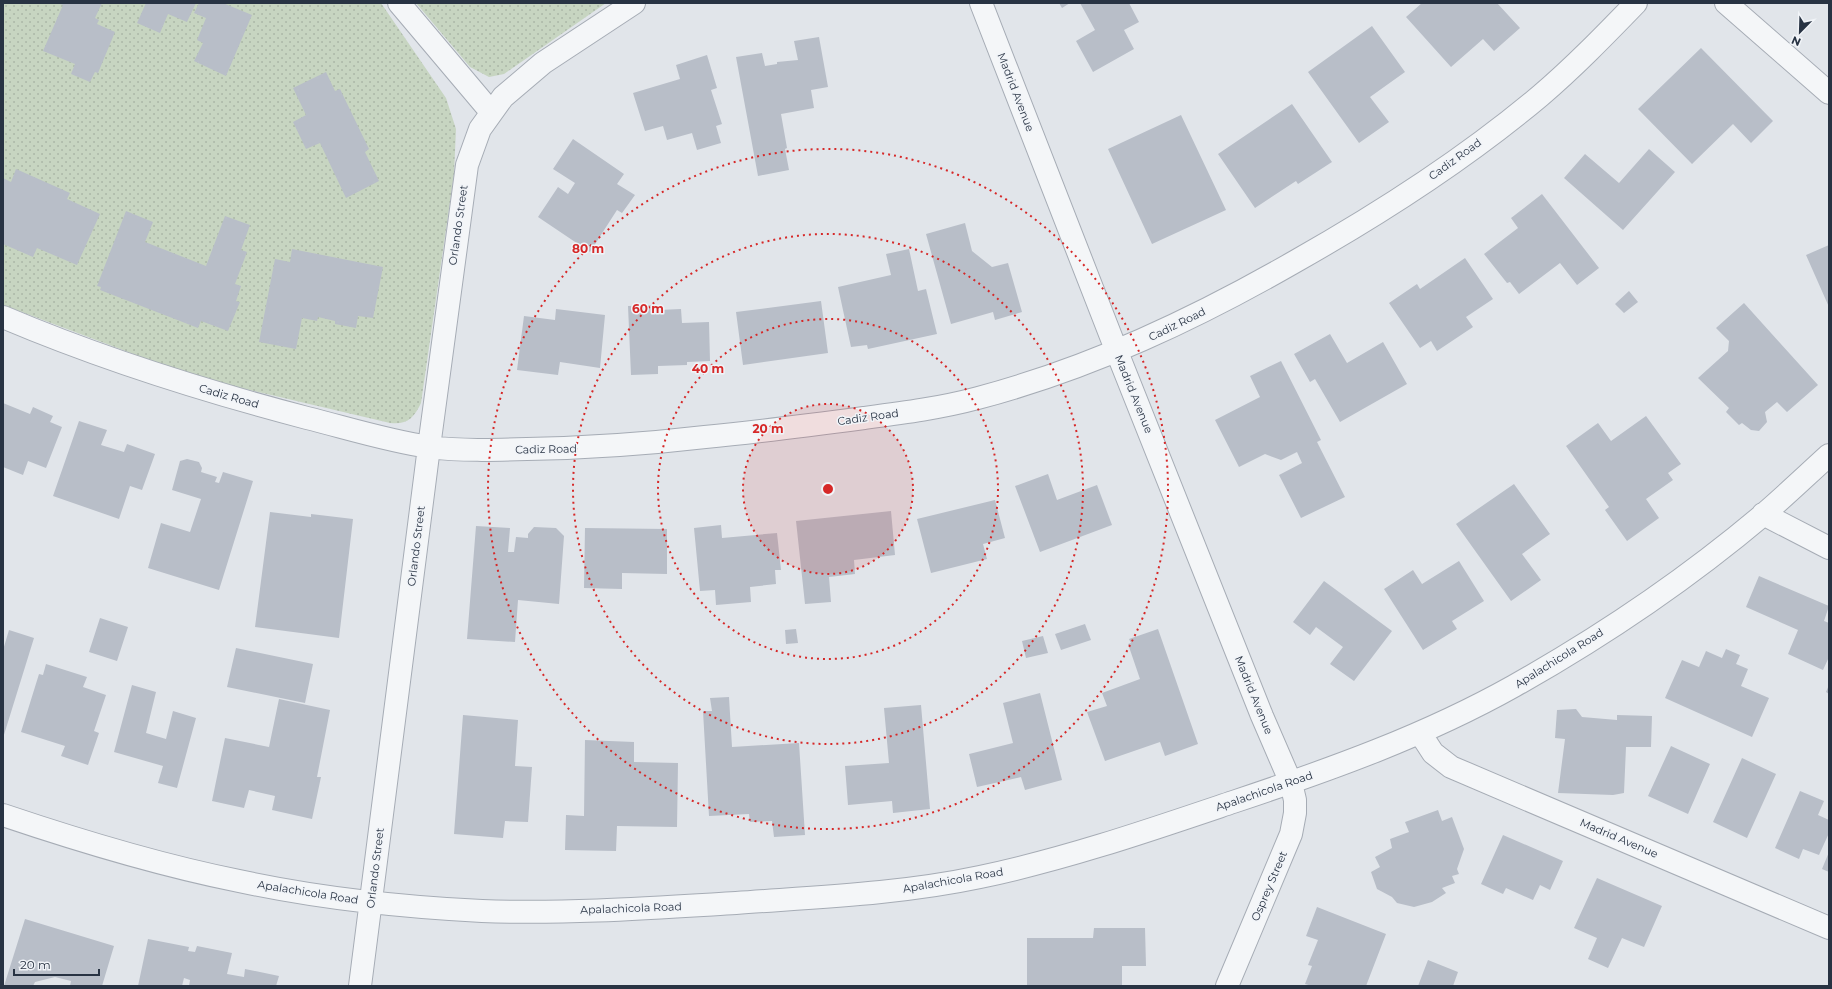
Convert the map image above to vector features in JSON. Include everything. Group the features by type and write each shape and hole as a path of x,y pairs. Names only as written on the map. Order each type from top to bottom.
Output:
{"street":[{"path":"399,3 491,112"},
{"name":"Orlando Street","path":"360,986 429,447 467,165 480,129 502,97 525,78 634,3"},
{"name":"Madrid Avenue","path":"981,3 1117,352 1262,716 1291,783"},
{"name":"Cadiz Road","path":"3,317 125,365 213,392 358,431 429,447 489,450 580,448 743,434 884,415 975,399 1048,377 1117,352 1251,287 1340,236 1411,191 1466,152 1538,97 1596,45 1636,3"},
{"path":"1726,3 1829,93"},
{"name":"Apalachicola Road","path":"3,815 97,845 200,872 289,890 371,902 482,911 614,911 838,896 976,878 1112,843 1291,783 1420,733 1513,686 1594,637 1680,580 1763,514 1829,455"},
{"path":"1763,514 1829,548"},
{"name":"Madrid Avenue","path":"1420,733 1433,753 1451,767 1829,928"},
{"name":"Osprey Street","path":"1227,986 1291,834 1295,813 1295,800 1291,783"}],"green space":[{"path":"3,3 381,3 446,98 456,129 454,174 421,403 413,416 405,422 390,423 228,385 168,367 3,305"},
{"path":"416,3 606,3 504,74 489,77 470,67"}],"building":[{"path":"57,3 102,3 95,18 99,20 97,24 115,32 98,73 95,72 90,82 71,74 75,64 43,51 63,5"},
{"path":"146,3 196,3 187,22 168,14 160,33 137,23"},
{"path":"199,3 223,3 252,15 226,76 194,61 203,43 197,40 206,18 194,13"},
{"path":"1059,3 1070,3 1062,8"},
{"path":"1080,3 1129,3 1139,22 1124,30 1134,49 1093,72 1076,41 1095,30"},
{"path":"1422,3 1497,3 1520,28 1494,51 1483,39 1451,67 1406,17"},
{"path":"1372,26 1405,72 1370,97 1389,122 1359,143 1308,72"},
{"path":"819,37 828,87 811,90 814,108 781,114 789,170 758,176 736,57 762,53 765,66 777,64 777,62 798,60 794,41"},
{"path":"1701,48 1773,121 1751,143 1733,124 1692,164 1638,109"},
{"path":"707,55 717,88 711,90 722,124 716,126 721,143 697,150 692,133 667,140 663,126 645,131 633,93 680,79 676,65"},
{"path":"326,72 335,91 340,89 369,149 365,152 379,181 346,198 320,143 306,149 293,122 306,115 293,88"},
{"path":"1292,104 1332,162 1298,184 1296,181 1255,208 1218,154"},
{"path":"1181,115 1226,210 1152,244 1108,149"},
{"path":"573,139 624,174 617,184 635,195 622,213 617,210 590,252 538,217 558,187 568,194 575,183 553,169"},
{"path":"1649,149 1675,172 1623,230 1564,178 1585,154 1619,183"},
{"path":"16,169 70,193 67,199 100,214 77,265 37,248 33,257 3,244 3,178 11,182"},
{"path":"1542,194 1599,268 1577,285 1560,263 1519,294 1510,282 1507,283 1484,254 1518,228 1511,218"},
{"path":"126,211 153,222 145,242 206,266 225,216 250,225 241,250 247,252 235,284 241,286 236,301 240,302 228,331 201,321 198,328 100,290 101,287 97,286"},
{"path":"965,223 972,251 992,267 1008,263 1022,312 995,320 993,312 951,324 926,234"},
{"path":"1829,245 1829,307 1806,255"},
{"path":"292,249 383,267 373,318 358,316 356,328 335,324 335,321 318,317 317,321 302,318 296,349 259,342 275,259 290,262"},
{"path":"909,249 918,291 926,289 937,334 868,349 867,345 851,347 838,287 891,275 886,254"},
{"path":"1465,258 1493,299 1466,317 1473,327 1437,351 1431,341 1420,348 1389,303 1417,284 1420,289"},
{"path":"1629,291 1638,302 1624,313 1615,304"},
{"path":"821,301 828,353 743,365 736,312"},
{"path":"1744,303 1818,385 1787,412 1777,402 1765,412 1767,422 1759,431 1751,430 1742,423 1739,425 1726,412 1729,408 1698,378 1728,351 1729,341 1716,328"},
{"path":"658,305 659,310 681,309 682,323 709,322 710,361 687,362 687,365 658,366 658,374 631,375 628,306"},
{"path":"556,309 605,315 600,368 560,362 558,375 517,370 524,316 555,320"},
{"path":"1330,334 1347,363 1383,342 1407,384 1340,422 1315,379 1310,382 1294,354"},
{"path":"1281,361 1321,440 1317,442 1345,497 1301,518 1279,475 1302,463 1297,452 1281,460 1265,454 1239,467 1215,420 1260,397 1250,376"},
{"path":"3,403 30,414 33,407 53,416 50,422 62,427 46,468 28,461 23,475 3,467"},
{"path":"1646,416 1681,464 1668,473 1673,480 1646,499 1659,518 1627,541 1605,510 1609,507 1566,446 1598,423 1611,441"},
{"path":"79,421 107,430 101,445 124,452 127,444 155,454 142,490 130,486 119,519 53,496"},
{"path":"187,459 199,462 202,468 201,472 217,477 215,482 219,483 223,472 253,481 219,590 148,568 161,523 190,532 201,499 172,490 180,461"},
{"path":"1048,474 1057,500 1097,485 1112,525 1040,552 1015,486"},
{"path":"1514,484 1550,534 1522,554 1541,580 1511,601 1456,524"},
{"path":"995,500 1005,538 983,544 987,559 931,573 917,519"},
{"path":"891,511 895,555 854,560 855,574 829,577 831,602 805,604 796,521"},
{"path":"270,512 311,517 311,514 353,519 339,638 255,627"},
{"path":"721,525 722,538 777,533 781,570 775,570 776,584 750,587 751,602 716,605 715,590 700,591 694,528"},
{"path":"476,526 510,528 508,552 514,552 516,537 528,538 528,534 534,527 556,528 564,536 559,604 518,600 515,642 467,639"},
{"path":"585,528 667,529 667,574 622,573 622,589 584,588"},
{"path":"1459,561 1484,601 1452,621 1457,629 1423,650 1384,589 1413,570 1422,584"},
{"path":"1759,576 1829,606 1824,621 1829,623 1829,657 1823,670 1788,654 1798,630 1746,607"},
{"path":"1324,581 1392,631 1354,681 1330,664 1343,647 1316,627 1310,635 1293,622"},
{"path":"100,618 128,627 117,661 89,652"},
{"path":"1085,624 1091,640 1061,650 1055,634"},
{"path":"796,629 798,643 786,644 785,630"},
{"path":"1158,629 1198,744 1165,756 1160,742 1105,761 1087,712 1107,706 1102,693 1140,679 1128,644 1131,643 1129,639"},
{"path":"9,630 34,638 3,738 3,650"},
{"path":"1043,636 1048,653 1026,658 1022,641"},
{"path":"236,648 313,664 305,703 227,687"},
{"path":"1726,649 1740,655 1736,664 1748,669 1741,686 1769,698 1752,737 1665,698 1682,660 1699,667 1706,651 1722,658"},
{"path":"46,664 87,677 83,687 106,695 94,731 99,733 88,765 61,756 65,746 21,732 39,674 43,675"},
{"path":"132,685 156,692 146,733 166,739 173,711 196,718 177,788 158,783 163,766 114,752"},
{"path":"1829,685 1829,694 1826,692"},
{"path":"1040,693 1062,780 1025,790 1021,777 977,787 969,754 1013,743 1003,703"},
{"path":"729,697 732,747 799,743 805,835 774,837 772,821 750,822 749,814 709,816 703,711 712,711 710,698"},
{"path":"279,699 330,710 317,777 321,777 312,819 272,810 275,796 249,790 244,808 212,801 225,738 269,747"},
{"path":"921,705 930,809 893,813 892,801 848,805 845,766 889,763 884,708"},
{"path":"1576,709 1582,717 1617,720 1617,715 1652,716 1651,747 1626,747 1624,793 1613,795 1558,793 1565,739 1555,738 1557,710"},
{"path":"463,715 518,720 515,766 532,767 528,822 505,821 503,838 454,834"},
{"path":"585,740 634,742 634,762 678,763 677,827 617,826 616,851 565,850 566,815 584,816"},
{"path":"1671,746 1710,764 1688,814 1648,796"},
{"path":"1742,758 1776,774 1747,838 1713,822"},
{"path":"1800,791 1824,801 1818,815 1829,820 1829,833 1819,855 1803,849 1799,859 1775,848"},
{"path":"1438,810 1442,821 1452,817 1464,849 1457,869 1459,874 1452,876 1455,883 1442,888 1446,893 1432,902 1414,907 1397,903 1392,897 1377,889 1371,872 1380,867 1375,857 1392,848 1390,839 1409,832 1405,822"},
{"path":"1503,835 1563,861 1550,890 1540,885 1533,900 1506,888 1503,894 1481,884"},
{"path":"1829,852 1829,872 1822,869"},
{"path":"1597,878 1662,906 1644,947 1622,938 1608,968 1588,959 1597,938 1574,928"},
{"path":"1317,907 1386,934 1366,986 1312,986 1305,984 1312,966 1308,965 1318,940 1306,936"},
{"path":"25,919 114,946 102,986 70,986 71,981 55,977 35,982 33,986 4,986"},
{"path":"1094,928 1145,928 1146,966 1122,966 1122,986 1027,986 1027,938 1093,938"},
{"path":"148,939 189,947 188,951 195,952 197,946 232,953 227,974 244,977 245,969 279,976 276,986 189,986 190,980 184,978 182,986 138,986"},
{"path":"1428,960 1458,972 1453,986 1418,986"}]}
